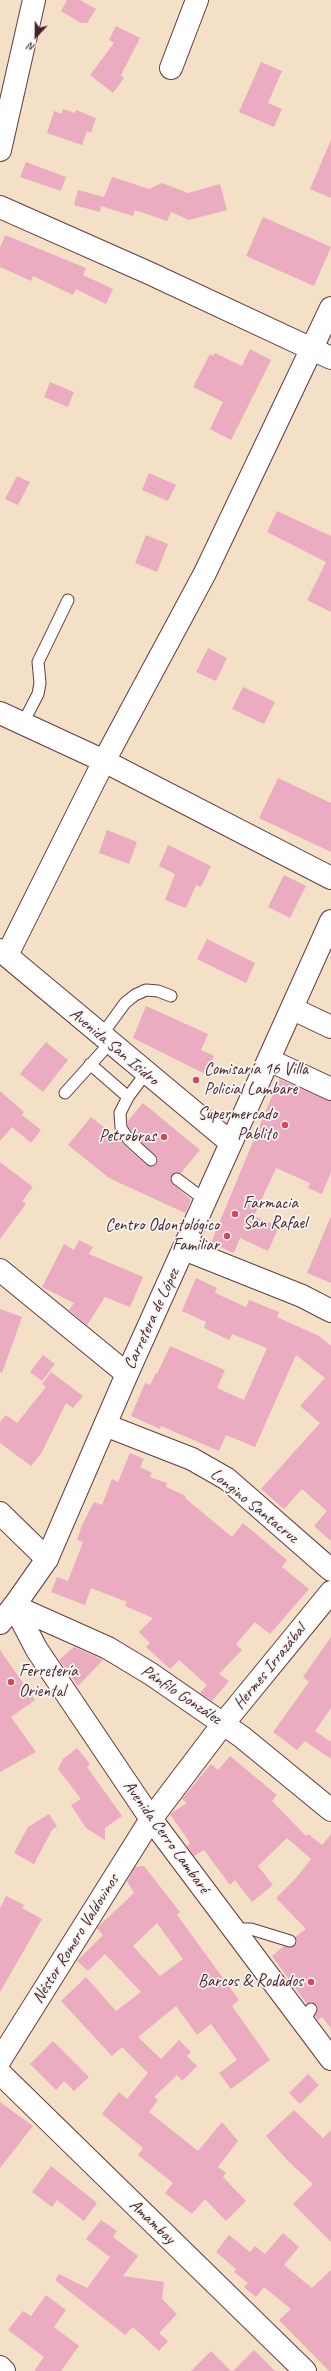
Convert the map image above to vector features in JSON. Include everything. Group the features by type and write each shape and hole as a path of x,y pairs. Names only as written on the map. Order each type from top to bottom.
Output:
{"street":[{"path":"0,150 34,0"},
{"path":"172,68 197,0"},
{"path":"0,207 149,273 331,358"},
{"path":"2,956 205,573 310,349 331,308"},
{"path":"0,713 104,761 331,878"},
{"name":"Carretera de López","path":"7,1615 47,1559 104,1424 184,1249 230,1142 293,1009 331,921"},
{"name":"Avenida San Isidro","path":"2,956 230,1142"},
{"path":"293,1009 331,1027"},
{"path":"269,1060 331,1089"},
{"path":"184,1249 302,1296 331,1310"},
{"path":"0,1270 127,1374"},
{"name":"Longino Santacruz","path":"104,1424 192,1459 227,1479 331,1570"},
{"path":"0,1513 47,1559"},
{"name":"Hermes Irrazábal","path":"151,1819 223,1724 331,1592"},
{"name":"Pánfilo González","path":"7,1615 121,1655 242,1737 331,1810"},
{"name":"Avenida Cerro Lambaré","path":"7,1615 37,1650 151,1819 233,1929 307,2016 331,2059"},
{"name":"Néstor Romero Valdovinos","path":"0,2060 151,1819"},
{"name":"Amambay","path":"0,2073 305,2371"},
{"path":"0,2368 4,2371"}],"lane":[{"path":"23,723 38,694 40,683 38,662 68,600"},
{"path":"64,1093 90,1064 125,1003 135,995 146,990 158,991 171,996"},
{"path":"90,1064 128,1097"},
{"path":"146,1073 128,1097 120,1113 120,1128 129,1140 151,1160"},
{"path":"176,1179 205,1200"},
{"path":"233,1929 251,1929 290,1941"}],"building":[{"path":"67,0 80,0 96,9 87,23 81,23 61,11"},
{"path":"116,26 140,38 121,75 124,78 113,93 90,75 114,43 109,40"},
{"path":"261,62 282,71 268,103 282,109 274,127 239,112"},
{"path":"63,109 75,113 76,110 96,118 91,133 87,131 82,145 47,133 54,111 62,114"},
{"path":"331,140 331,198 310,189"},
{"path":"26,162 66,177 61,191 20,177"},
{"path":"112,177 149,189 162,183 188,193 220,184 227,210 189,220 171,212 167,221 135,210 133,216 101,206 100,212 74,205 78,190 104,197"},
{"path":"263,217 331,247 314,286 246,256"},
{"path":"5,235 86,268 83,275 113,289 106,304 76,289 73,295 33,276 31,281 0,267 0,248"},
{"path":"250,349 271,360 231,440 210,429 223,402 193,387 210,354 213,356 215,353 242,366"},
{"path":"50,382 74,392 68,407 44,397"},
{"path":"149,473 176,485 168,501 142,490"},
{"path":"17,476 30,482 18,505 5,499"},
{"path":"277,511 331,536 331,612 307,600 326,562 267,532"},
{"path":"146,535 168,544 157,572 135,563"},
{"path":"208,648 227,658 216,681 196,672"},
{"path":"243,687 275,702 264,724 232,709"},
{"path":"278,778 331,803 331,852 259,818"},
{"path":"107,830 137,842 129,864 99,853"},
{"path":"168,845 211,866 201,887 196,885 186,908 165,900 175,874 159,866"},
{"path":"284,875 306,886 290,918 268,907"},
{"path":"207,939 255,963 246,983 197,959"},
{"path":"146,1006 208,1034 201,1050 214,1056 205,1074 133,1038"},
{"path":"46,1042 68,1060 43,1092 20,1074"},
{"path":"279,1079 331,1101 331,1172 322,1194 308,1188 310,1183 276,1168 254,1216 279,1227 268,1251 240,1238 234,1253 211,1243"},
{"path":"0,1091 24,1112 22,1115 41,1130 31,1143 12,1127 0,1141"},
{"path":"143,1103 200,1150 181,1173 175,1172 170,1178 173,1184 191,1200 185,1213 109,1178 68,1145 91,1117 115,1136 117,1134 124,1145 146,1165 153,1166 158,1162 158,1158 134,1135 128,1126 128,1121"},
{"path":"0,1162 33,1187 22,1201 26,1204 0,1239"},
{"path":"331,1216 331,1283 307,1273"},
{"path":"79,1240 93,1247 89,1254 143,1277 130,1307 105,1297 87,1325 69,1310 74,1303 42,1287 64,1244 74,1250"},
{"path":"196,1278 217,1288 215,1293 246,1307 249,1300 279,1312 277,1317 319,1336 331,1346 331,1541 314,1526 327,1511 302,1489 284,1509 261,1489 320,1423 300,1406 325,1378 296,1355 255,1447 226,1435 219,1451 161,1426 160,1429 131,1416 145,1383 150,1385 156,1373 157,1374 170,1346 225,1370 217,1388 244,1400 267,1348 232,1334 229,1340 204,1328 206,1322 182,1311"},
{"path":"0,1309 22,1317 2,1373 0,1372"},
{"path":"43,1355 55,1364 42,1381 30,1372"},
{"path":"51,1372 83,1396 73,1408 66,1403 42,1452 31,1466 0,1443 0,1422 6,1415 17,1423 46,1387 42,1384"},
{"path":"130,1453 144,1459 140,1467 152,1473 150,1477 167,1483 166,1487 186,1496 185,1498 232,1537 243,1523 287,1560 282,1567 309,1589 270,1634 255,1622 236,1644 242,1650 219,1674 229,1681 212,1701 200,1693 207,1685 179,1660 170,1669 146,1647 150,1643 139,1632 153,1618 125,1606 127,1602 91,1588 85,1605 51,1592 57,1577 68,1581 83,1542 77,1540 82,1525 94,1502 102,1505 112,1479 118,1482"},
{"path":"331,1637 331,1708 315,1731 331,1742 331,1759 305,1741 297,1750 273,1732 309,1682 303,1677"},
{"path":"74,1647 103,1660 78,1686 59,1660"},
{"path":"0,1650 35,1700 11,1717 36,1752 0,1772"},
{"path":"77,1748 90,1764 87,1767 122,1816 105,1828 105,1840 86,1828 71,1805 81,1799 58,1769 63,1759"},
{"path":"230,1756 277,1795 272,1801 306,1836 308,1834 322,1845 331,1834 331,2028 322,2017 318,2020 315,2016 318,2009 317,2005 311,2002 307,2004 272,1956 284,1946 294,1946 297,1943 295,1937 306,1929 276,1898 296,1878 311,1859 287,1838 258,1866 273,1885 252,1902 235,1880 230,1885 204,1850 194,1856 187,1846 190,1843 170,1814 187,1803 182,1799 211,1764 218,1770"},
{"path":"49,1814 57,1826 52,1830 34,1864 14,1853 28,1827"},
{"path":"144,1866 180,1912 177,1915 239,2000 232,2006 270,2060 231,2089 219,2073 237,2060 211,2024 197,2035 176,2006 138,2037 161,2059 179,2040 191,2052 187,2056 197,2066 182,2081 177,2075 154,2097 158,2100 149,2112 198,2151 222,2122 238,2141 218,2167 226,2173 223,2177 246,2201 226,2221 205,2199 192,2214 165,2193 173,2183 138,2155 143,2148 102,2114 119,2092 127,2099 148,2073 122,2047 112,2056 61,2001 86,1977 116,2011 141,1992 105,1954 88,1971 77,1961 103,1935 97,1928 134,1893 127,1881 135,1867","holes":["157,1923 183,1959 160,1976 133,1946"]},
{"path":"6,1896 24,1905 22,1908 42,1919 0,1992 0,1908"},
{"path":"53,2041 89,2077 74,2091 64,2081 56,2090 30,2064"},
{"path":"308,2074 319,2085 300,2104 289,2093"},
{"path":"0,2102 33,2126 0,2168"},
{"path":"294,2110 323,2138 331,2130 331,2242 293,2204 313,2184 287,2160 266,2136"},
{"path":"51,2166 97,2203 84,2221 57,2200 52,2207 32,2192"},
{"path":"101,2220 117,2231 113,2237 138,2256 123,2276 164,2282 162,2299 177,2314 159,2333 168,2341 159,2351 133,2327 125,2335 55,2280 59,2274 87,2288 110,2257 86,2239"},
{"path":"283,2233 299,2247 284,2265 312,2288 331,2270 331,2371 329,2371 279,2320 291,2309 264,2287 256,2297 244,2287 248,2283 234,2272 236,2269 216,2252 229,2235 250,2252 255,2246 265,2254"},
{"path":"46,2295 66,2310 54,2327 79,2346 61,2371 34,2371 44,2357 8,2330 23,2311 31,2316"},
{"path":"254,2350 275,2371 233,2371"},
{"path":"211,2351 231,2371 191,2371"}],"place":[{"name":"Comisaría 16 Villa Policial Lambare","path":"196,1080"},
{"name":"Supermercado Pablito","path":"285,1125"},
{"name":"Petrobras","path":"164,1137"},
{"name":"Farmacia San Rafael","path":"235,1214"},
{"name":"Centro Odontológico Familiar","path":"227,1236"},
{"name":"Ferretería Oriental","path":"11,1682"},
{"name":"Barcos & Rodados","path":"311,1982"}]}
